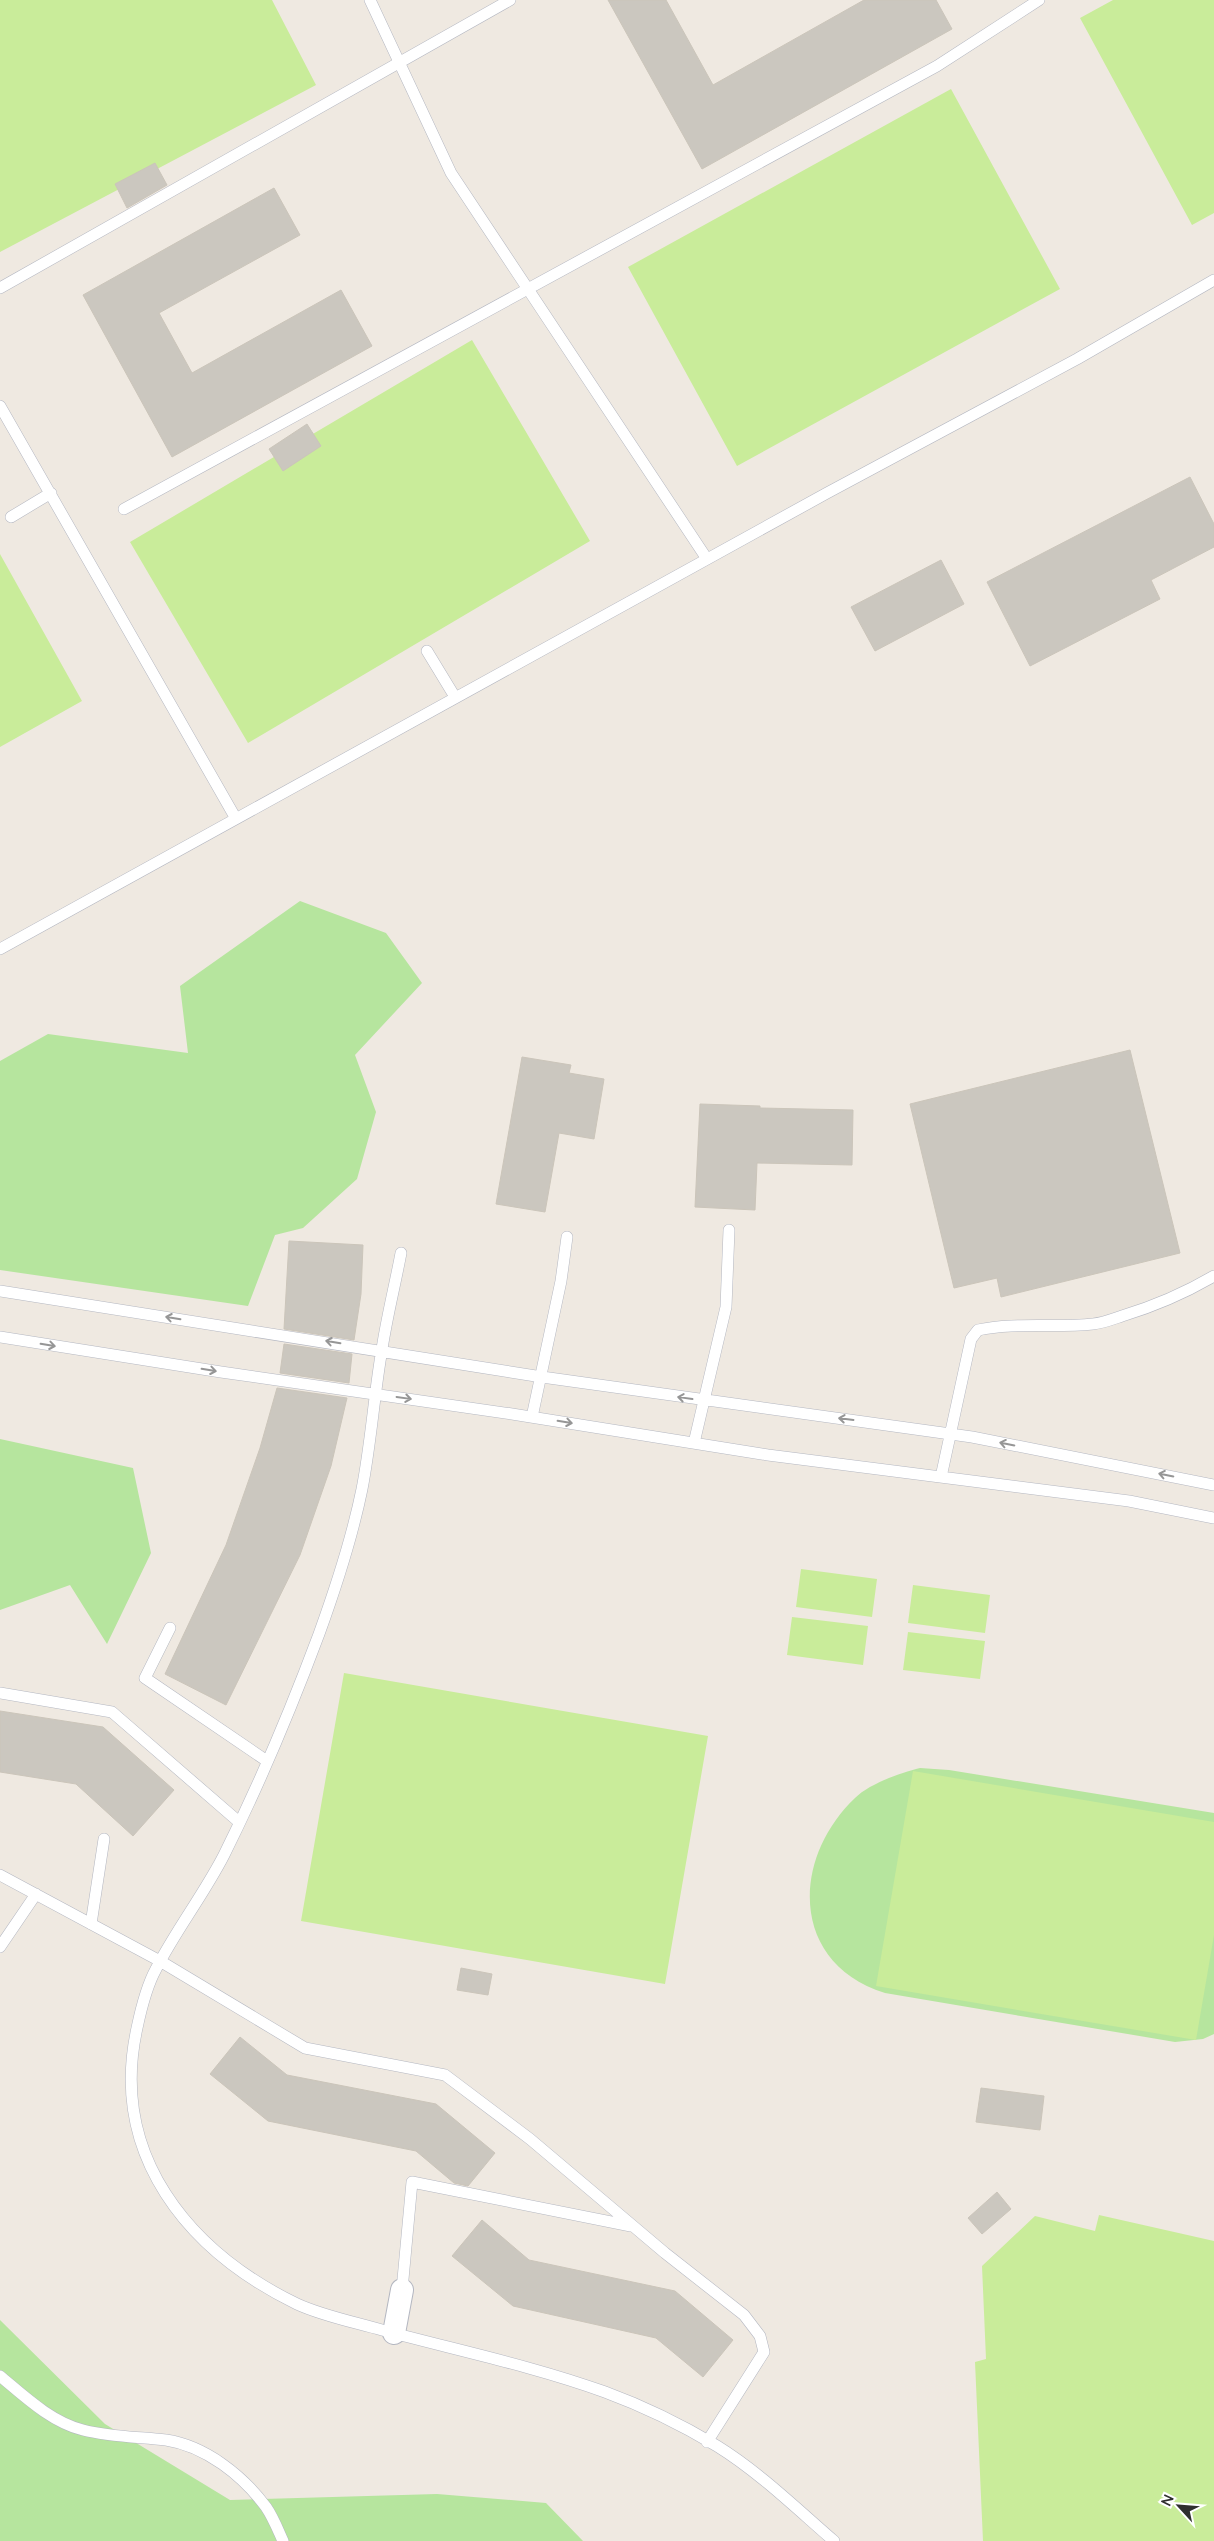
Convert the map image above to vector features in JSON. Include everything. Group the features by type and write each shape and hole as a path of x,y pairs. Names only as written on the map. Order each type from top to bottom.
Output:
{"street":[{"path":"394,2333 402,2290"}],"lane":[{"path":"370,0 451,173 707,559"},
{"path":"0,288 510,0"},
{"path":"124,509 937,66 1039,0"},
{"path":"0,949 455,697 1077,359 1214,280"},
{"path":"0,406 235,818"},
{"path":"11,517 51,493"},
{"path":"427,651 455,697"},
{"path":"694,1443 726,1307 729,1230"},
{"path":"532,1417 562,1281 567,1237"},
{"path":"401,1253 381,1350 362,1490 341,1568 319,1634 267,1761 223,1858 154,1971 142,2008 132,2049 131,2085 135,2118 150,2168 174,2206 200,2238 260,2284 301,2306 604,2392 652,2413 718,2447 773,2489 834,2541"},
{"path":"941,1477 970,1339 978,1330 992,1327 1042,1328 1095,1324 1152,1307 1190,1290 1214,1276"},
{"path":"0,1291 542,1377 951,1434 1214,1485"},
{"path":"0,1337 532,1417 768,1455 1129,1502 1214,1518"},
{"path":"170,1628 145,1678 267,1761"},
{"path":"0,1693 112,1712 239,1822"},
{"path":"91,1924 104,1839"},
{"path":"0,1875 160,1961 305,2048 444,2075 530,2139 633,2226 744,2315 760,2336 764,2352 707,2442"},
{"path":"0,1947 36,1894"},
{"path":"402,2290 412,2182 633,2226"},
{"path":"0,2376 29,2400 62,2421 82,2430 169,2440 197,2450 222,2464 244,2481 267,2508 283,2541"}],"green space":[{"path":"0,0 272,0 316,85 0,252"},
{"path":"1113,0 1214,0 1214,213 1192,225 1080,18"},
{"path":"951,89 1060,289 737,466 628,267"},
{"path":"472,340 590,541 248,743 130,542"},
{"path":"0,554 82,701 0,747"},
{"path":"300,901 386,933 422,983 355,1055 376,1112 357,1179 303,1228 275,1235 248,1306 0,1270 0,1061 48,1034 188,1053 180,986"},
{"path":"0,1439 133,1468 151,1553 107,1644 70,1585 0,1610"},
{"path":"801,1569 877,1579 872,1617 796,1607"},
{"path":"913,1585 990,1595 985,1633 908,1623"},
{"path":"792,1617 868,1626 863,1665 787,1655"},
{"path":"908,1632 985,1641 980,1679 903,1670"},
{"path":"344,1673 708,1736 665,1984 301,1921"},
{"path":"920,1768 949,1770 1214,1813 1214,2034 1203,2039 1175,2042 885,1993 854,1979 832,1959 817,1935 810,1908 811,1879 819,1851 834,1823 861,1793 885,1780"},
{"path":"913,1771 1214,1822 1214,1935 1196,2040 876,1986"},
{"path":"1099,2215 1214,2241 1214,2541 983,2541 975,2362 986,2359 982,2266 1035,2216 1095,2231"},
{"path":"0,2320 105,2424 230,2500 437,2494 546,2503 583,2541 0,2541"}],"building":[{"path":"608,0 666,0 713,85 864,0 936,0 952,29 702,169"},
{"path":"155,163 167,185 127,208 115,184"},
{"path":"274,188 300,235 159,313 192,373 341,290 372,346 172,457 83,295"},
{"path":"307,424 321,446 283,471 269,449"},
{"path":"1190,477 1214,524 1214,547 1151,580 1160,599 1030,666 987,582"},
{"path":"941,560 964,604 875,651 851,607"},
{"path":"1130,1050 1180,1253 1001,1297 997,1278 954,1288 910,1104"},
{"path":"522,1057 571,1065 569,1073 604,1079 594,1139 559,1133 545,1212 496,1204"},
{"path":"700,1104 760,1106 760,1108 853,1110 852,1165 757,1163 755,1210 695,1207"},
{"path":"289,1241 363,1245 361,1294 354,1340 284,1329"},
{"path":"284,1344 352,1354 349,1383 280,1373"},
{"path":"277,1388 347,1398 331,1466 300,1555 226,1705 165,1674 226,1545 260,1448"},
{"path":"0,1711 103,1727 174,1790 133,1836 76,1784 0,1772"},
{"path":"461,1968 492,1974 488,1995 457,1990"},
{"path":"240,2037 287,2075 436,2104 495,2153 468,2186 454,2183 416,2151 268,2121 210,2074"},
{"path":"981,2088 1044,2096 1040,2130 976,2122"},
{"path":"997,2192 1011,2209 982,2234 968,2218"},
{"path":"482,2220 529,2260 675,2291 733,2340 703,2377 656,2338 513,2306 452,2256"}]}
